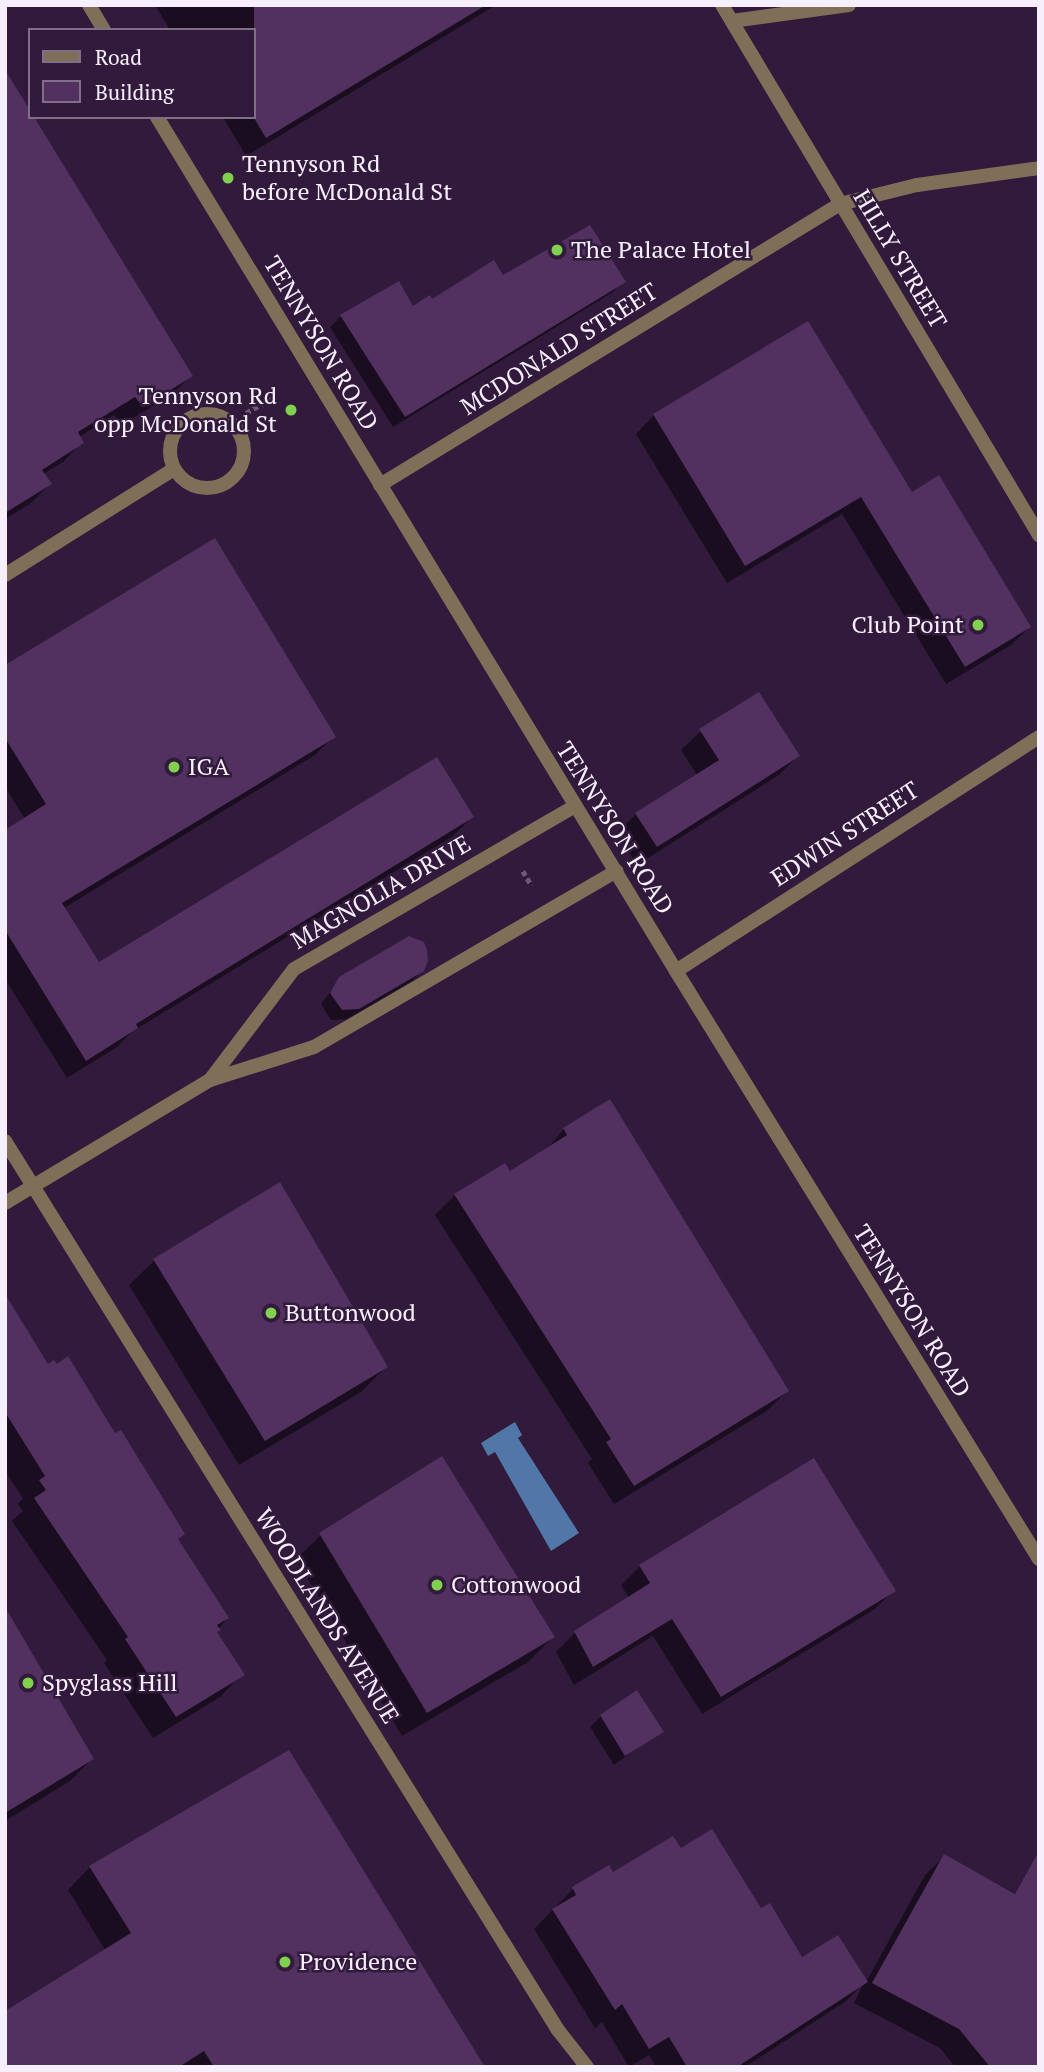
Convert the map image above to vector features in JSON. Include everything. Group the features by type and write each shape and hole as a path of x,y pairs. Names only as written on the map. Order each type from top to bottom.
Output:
{"street":[{"path":"89,5 103,28"},
{"name":"HILLY STREET","path":"722,5 1039,535"},
{"path":"732,21 849,5"},
{"name":"TENNYSON ROAD","path":"158,119 575,806 1039,1559"},
{"name":"MCDONALD STREET","path":"380,485 840,204 917,185 1039,168"},
{"path":"217,415 228,420 239,433 244,452 243,464 228,483 216,488 192,485 174,468 170,445 174,433 192,417 217,415"},
{"path":"5,575 174,468"},
{"name":"EDWIN STREET","path":"676,971 1039,737"},
{"name":"MAGNOLIA DRIVE","path":"210,1080 294,969 575,806"},
{"name":"MAGNOLIA DRIVE","path":"5,1203 210,1080 314,1047 616,871"},
{"name":"WOODLANDS AVENUE","path":"5,1141 558,2030 587,2067"}],"path":[{"path":"239,433 246,413 274,397"},
{"path":"523,871 538,896"}],"water":[{"path":"515,1422 522,1435 518,1438 579,1533 551,1551 495,1452 488,1456 481,1443"}],"building":[{"path":"254,5 486,5 266,138 255,119"},
{"path":"5,70 28,107 28,119 35,119 193,376 143,407 135,397 78,432 84,443 42,470 52,484 5,513"},
{"path":"590,225 626,282 405,417 340,315 399,281 413,306 430,295 432,299 494,260 503,275"},
{"path":"808,321 912,492 939,475 1031,627 965,667 861,497 745,566 653,414"},
{"path":"215,538 336,737 62,903 99,962 437,757 474,817 136,1024 138,1028 86,1061 5,930 5,830 46,804 5,738 5,665"},
{"path":"759,692 800,756 657,847 635,813 719,760 699,729"},
{"path":"409,936 424,942 428,961 424,971 359,1009 342,1010 330,993 339,977"},
{"path":"610,1099 789,1391 634,1486 606,1442 611,1439 454,1194 505,1163 510,1171 567,1135 563,1128"},
{"name":"Buttonwood","path":"280,1182 388,1367 265,1441 153,1259"},
{"path":"5,1294 48,1364 54,1360 57,1364 68,1356 115,1433 121,1430 185,1534 178,1539 229,1618 217,1625 221,1630 217,1632 245,1675 176,1717 125,1639 128,1637 34,1498 46,1490 39,1480 45,1476 5,1412"},
{"name":"Cottonwood","path":"442,1456 555,1637 427,1713 319,1533"},
{"path":"814,1458 896,1591 721,1697 672,1619 593,1667 574,1631 650,1583 639,1565"},
{"name":"Spyglass Hill","path":"5,1607 94,1759 5,1813"},
{"path":"637,1690 664,1732 625,1756 600,1715"},
{"name":"Providence","path":"289,1750 485,2067 214,2067 204,2051 179,2067 5,2067 5,2011 131,1933 89,1866"},
{"path":"712,1829 761,1908 770,1903 802,1957 838,1935 868,1982 737,2067 687,2067 669,2037 649,2049 622,2004 615,2010 552,1909 576,1895 572,1887 609,1865 613,1872 673,1836 681,1848"},
{"path":"1039,1851 1039,2067 990,2067 959,2029 872,1983 944,1854 1015,1894"}],"place":[{"name":"Tennyson Rd before McDonald St","path":"228,178"},
{"name":"The Palace Hotel","path":"557,250"},
{"name":"Tennyson Rd opp McDonald St","path":"291,410"},
{"name":"Club Point","path":"978,625"},
{"name":"IGA","path":"174,767"},
{"name":"Buttonwood","path":"271,1313"},
{"name":"Cottonwood","path":"437,1585"},
{"name":"Spyglass Hill","path":"28,1683"},
{"name":"Providence","path":"285,1962"}]}
